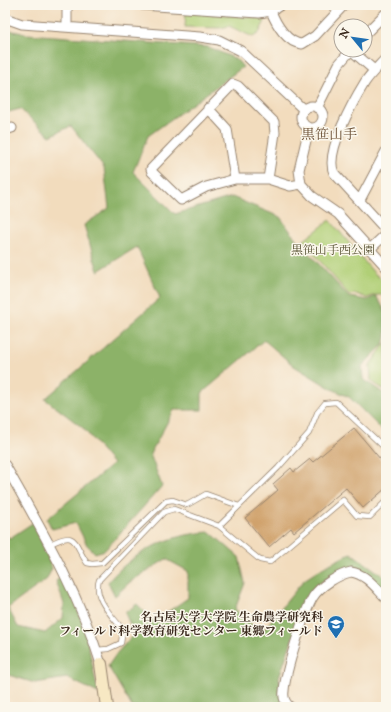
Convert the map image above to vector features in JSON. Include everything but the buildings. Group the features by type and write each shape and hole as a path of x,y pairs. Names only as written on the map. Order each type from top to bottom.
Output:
{"street":[{"path":"67,5 67,27"},
{"path":"142,5 259,13 271,11 281,5"},
{"path":"271,11 280,28 294,42 302,44 315,36 344,5"},
{"path":"373,26 386,13"},
{"path":"5,18 22,24 220,40 231,44 244,54 304,110"},
{"path":"317,108 339,64 344,58"},
{"path":"360,58 374,70"},
{"path":"386,58 366,80 342,126 331,161 334,173 386,230"},
{"path":"268,180 275,129 272,118 238,86 233,84 151,167 151,171 181,200 206,188 235,179 268,180 290,186 301,184"},
{"path":"311,107 317,108 322,113 321,123 316,128 309,128 305,126 301,120 304,110 311,107"},
{"path":"208,108 227,129 235,179"},
{"path":"309,128 299,170 301,184 312,196 338,214 386,267"},
{"path":"360,200 386,151"},
{"path":"370,249 386,234"},
{"path":"5,465 70,585 88,625 101,664 107,707"},
{"path":"290,707 284,699 284,691 289,670 313,597 321,588 351,572 356,573 368,580 386,598"}],"lane":[{"path":"219,526 278,468 309,433 317,413 325,404 336,402 386,449"},
{"path":"49,545 63,537 70,538 76,544 87,563 102,563 166,501 173,500 184,504 190,504 206,494 239,506"},
{"path":"96,650 108,649 121,643 123,635 123,630 99,597 97,589 99,580 161,514 168,510 174,509 219,526 260,560 270,562 344,500 357,516 370,517 386,501"}],"green space":[{"path":"186,11 266,19 259,33 253,37 229,26 220,28 185,27"},
{"path":"5,29 26,34 208,47 236,59 243,67 148,136 133,172 175,214 232,197 280,217 296,239 349,297 367,300 376,296 386,312 386,338 381,347 362,366 363,379 386,395 386,434 349,397 332,389 294,366 264,340 202,393 202,410 174,410 150,454 162,486 105,550 95,553 87,545 76,523 52,529 47,519 113,464 83,428 45,399 160,298 137,247 98,271 84,225 109,208 104,168 71,126 50,136 20,109 5,113"},
{"name":"黒笹山手西公園","path":"330,220 374,273 386,283 386,295 375,295 367,298 356,294 349,295 303,241"},
{"path":"386,342 386,391 371,381 370,365"},
{"path":"34,522 52,568 47,579 8,608 18,627 45,633 63,618 64,604 56,581 61,577 69,590 81,618 98,693 67,678 35,683 5,674 5,535 10,538"},
{"path":"210,532 239,557 245,583 235,609 261,633 304,580 324,567 351,553 386,578 386,592 359,572 329,577 317,585 307,597 279,677 283,707 132,707 108,666 117,653 134,634 125,613 137,604 154,621 188,598 188,571 166,559 130,582 115,596 108,582 129,561 154,546 181,536"}],"place":[{"name":"名古屋大学大学院 生命農学研究科 フィールド科学教育研究センター 東郷フィールド","path":"336,639"}],"district":[{"name":"黒笹山手","path":"329,134"}]}
